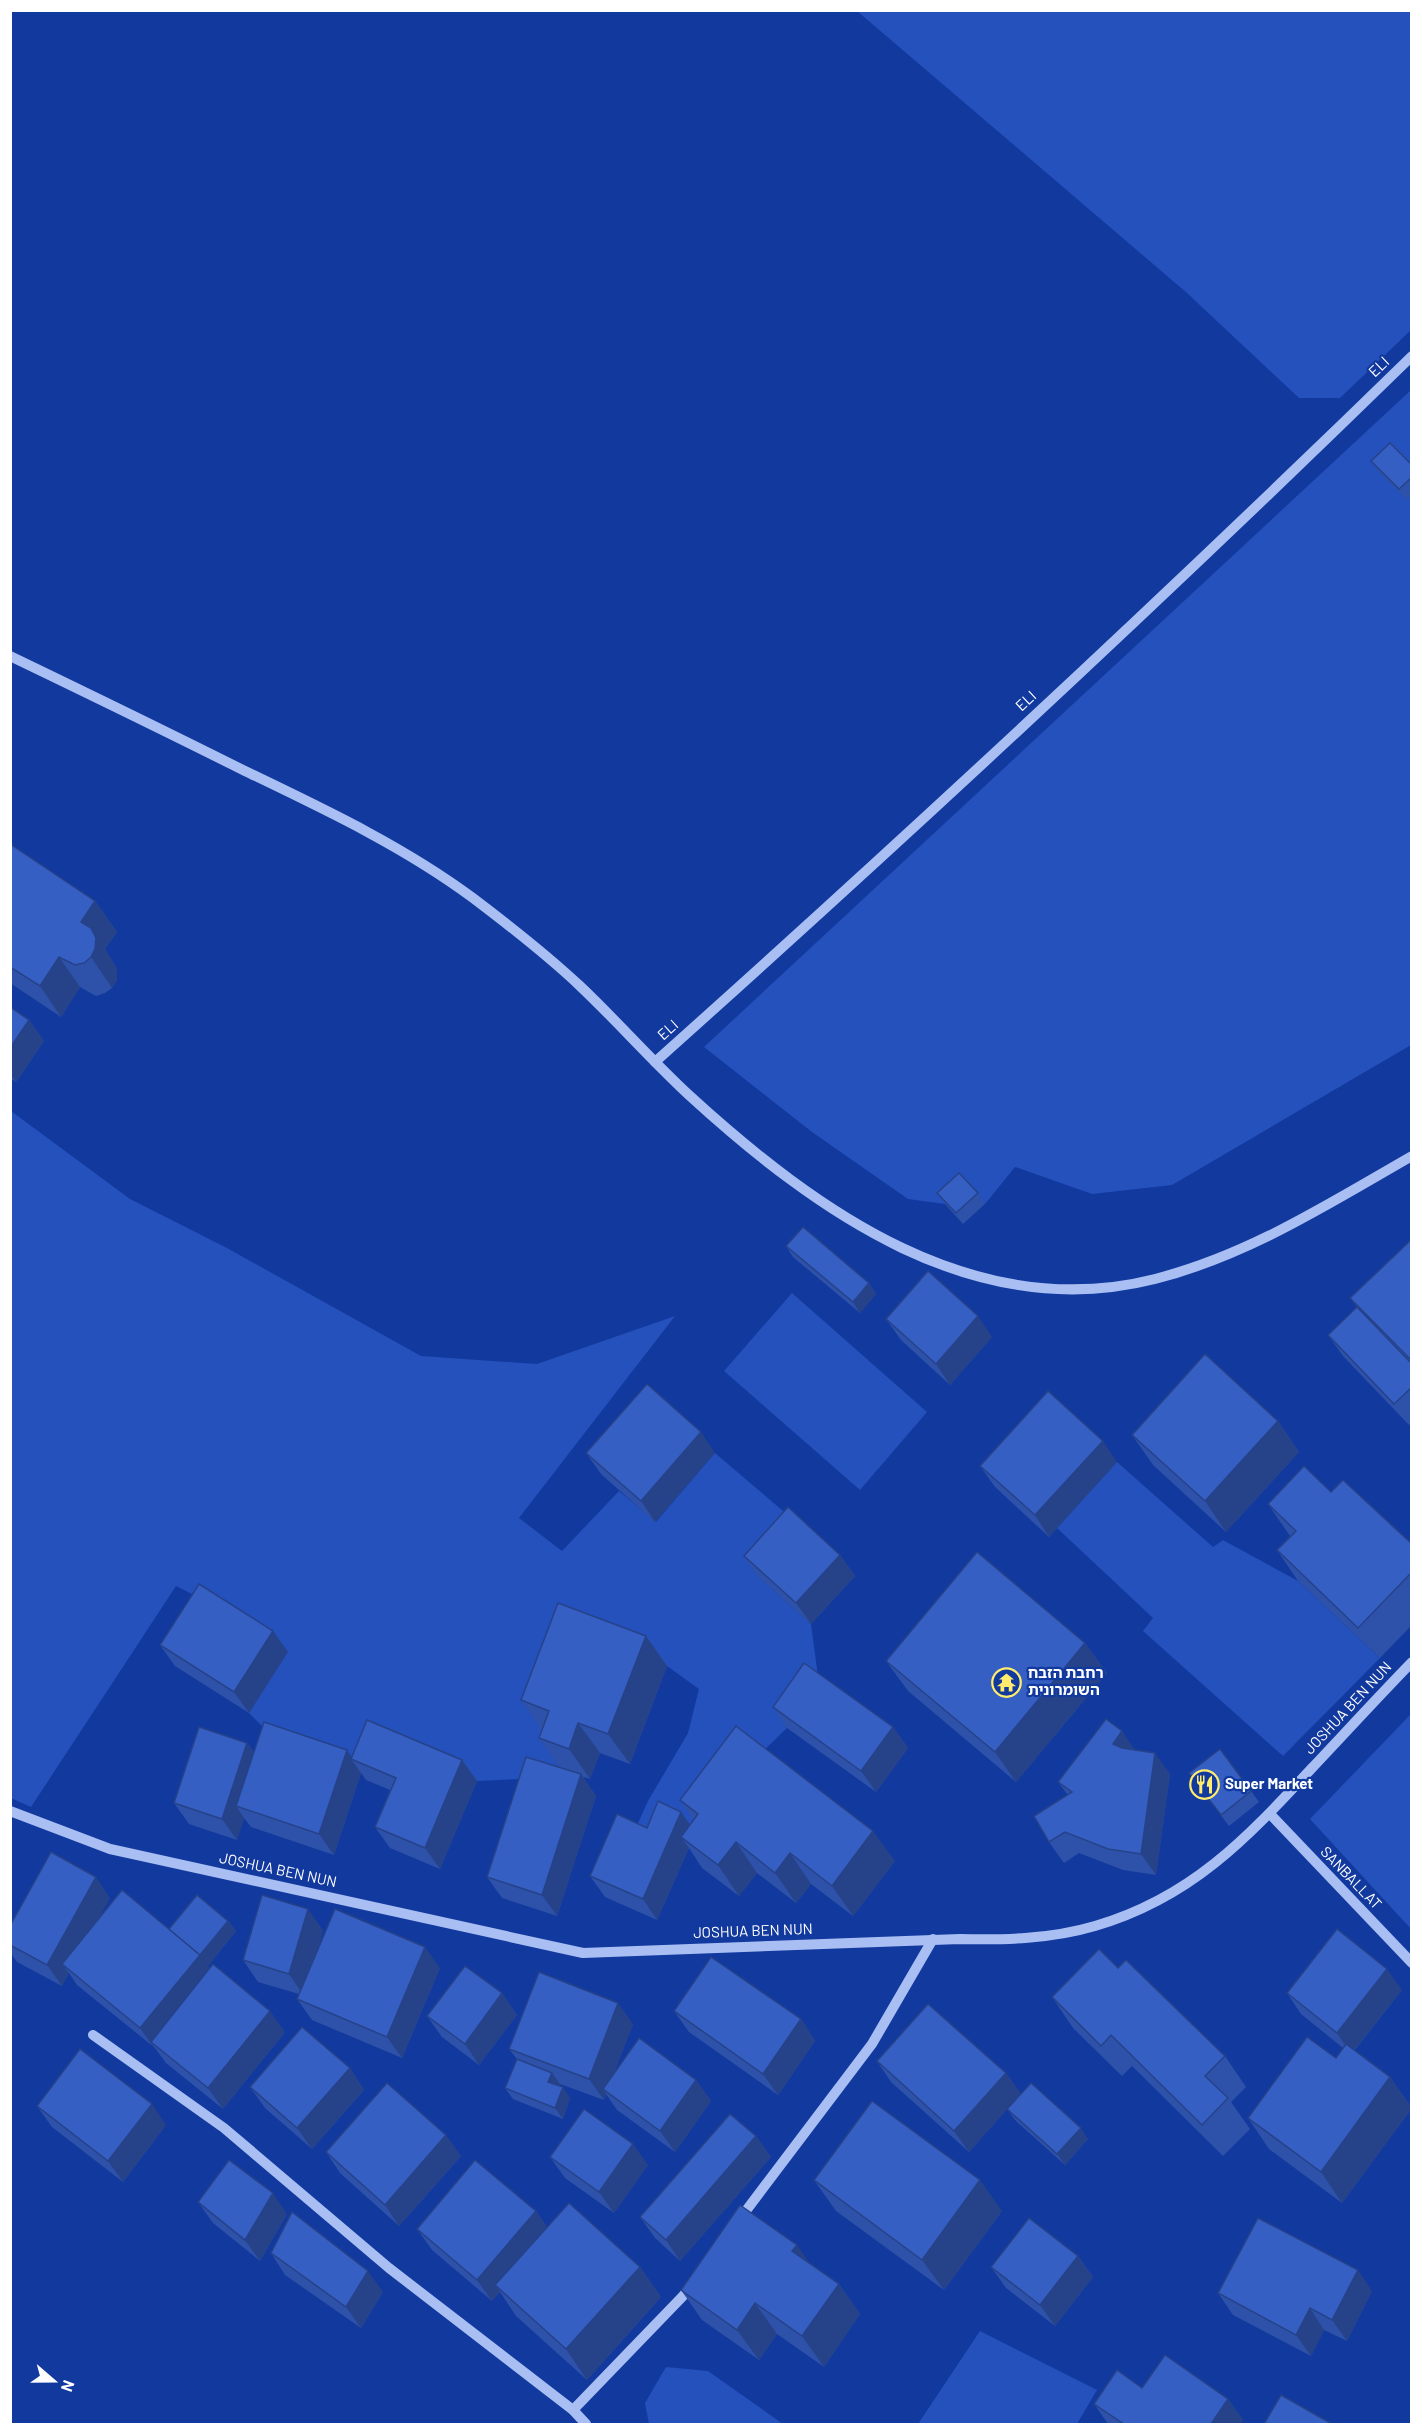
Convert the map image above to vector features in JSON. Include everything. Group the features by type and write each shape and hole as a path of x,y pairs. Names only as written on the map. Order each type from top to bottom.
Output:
{"street":[{"name":"ELI","path":"655,1062 861,877 1322,444 1412,356"},
{"path":"10,656 338,816 409,855 469,895 553,962 717,1120 779,1170 887,1242 953,1271 1002,1284 1080,1290 1152,1280 1230,1255 1290,1227 1412,1156"},
{"name":"JOSHUA BEN NUN","path":"10,1811 110,1849 584,1953 933,1939 1005,1940 1050,1936 1094,1926 1137,1911 1178,1890 1215,1865 1270,1814 1412,1662"},
{"name":"SANBALLAT","path":"1270,1814 1412,1963"},
{"path":"732,2230 872,2044 933,1939"},
{"path":"93,2035 224,2127 389,2268 573,2410 586,2424"},
{"path":"573,2410 683,2296 697,2277"}],"shaded area":[{"path":"857,11 1411,11 1411,330 1340,398 1299,398 1187,293"},
{"path":"1411,390 1411,1045 1172,1185 1092,1194 1015,1167 985,1204 967,1184 945,1204 908,1199 812,1132 704,1047"},
{"path":"11,1111 130,1199 227,1248 421,1356 537,1364 675,1316 519,1518 562,1551 619,1491 656,1522 715,1453 803,1528 759,1577 811,1624 819,1684 787,1728 758,1756 702,1831 632,1836 648,1801 688,1733 699,1689 667,1666 579,1634 560,1768 541,1778 477,1781 382,1741 371,1767 279,1743 249,1713 287,1652 214,1605 176,1586 31,1807 11,1798"},
{"path":"792,1293 927,1412 860,1490 724,1371"},
{"path":"1117,1462 1213,1547 1223,1540 1298,1581 1380,1658 1283,1756 1143,1631 1153,1618 1057,1528"},
{"path":"1411,1714 1411,1929 1310,1819"},
{"path":"980,2331 1097,2390 1077,2424 918,2424"},
{"path":"666,2367 708,2371 783,2424 649,2424 645,2403"}],"building":[{"path":"1390,443 1412,465 1412,477 1399,489 1371,461"},
{"path":"10,844 95,901 81,922 91,928 96,938 95,949 91,957 84,963 75,965 59,957 40,986 10,967"},
{"path":"10,1007 29,1020 10,1048"},
{"path":"959,1173 978,1193 956,1213 937,1193"},
{"path":"803,1227 869,1283 853,1302 786,1246"},
{"path":"1412,1239 1412,1361 1350,1298"},
{"path":"928,1271 978,1316 936,1364 886,1319"},
{"path":"1357,1307 1412,1364 1412,1387 1394,1404 1328,1335"},
{"path":"1205,1354 1278,1421 1205,1501 1132,1435"},
{"path":"647,1384 701,1432 641,1501 586,1453"},
{"path":"1048,1391 1103,1441 1035,1515 980,1466"},
{"path":"1304,1466 1331,1492 1343,1480 1412,1544 1412,1572 1358,1628 1277,1550 1296,1531 1268,1504"},
{"path":"788,1507 840,1555 796,1603 744,1556"},
{"name":"רחבת הזבח השומרונית","path":"977,1552 1085,1643 995,1752 886,1661"},
{"path":"199,1584 273,1631 234,1692 160,1645"},
{"path":"558,1603 646,1636 608,1734 578,1723 569,1749 539,1738 549,1711 521,1700"},
{"path":"804,1663 893,1727 861,1771 773,1707"},
{"path":"1106,1719 1122,1731 1113,1744 1122,1748 1155,1753 1141,1854 1108,1849 1065,1832 1049,1842 1034,1816 1072,1792 1058,1782"},
{"path":"367,1720 462,1760 425,1848 375,1827 396,1778 351,1759"},
{"path":"264,1722 347,1750 319,1834 236,1806"},
{"path":"736,1726 873,1831 832,1886 790,1853 775,1873 736,1842 718,1865 681,1837 698,1814 680,1800"},
{"path":"199,1727 247,1743 222,1819 174,1803"},
{"path":"1220,1749 1251,1791 1221,1815 1189,1773"},
{"path":"526,1757 581,1774 542,1895 487,1877"},
{"path":"658,1801 681,1812 643,1899 590,1876 617,1814 647,1828"},
{"path":"51,1852 96,1877 47,1965 10,1945 10,1926"},
{"path":"122,1890 200,1955 140,2028 62,1964"},
{"path":"197,1895 228,1921 200,1955 169,1929"},
{"path":"262,1895 308,1909 289,1974 243,1960"},
{"path":"335,1909 425,1947 387,2037 297,1999"},
{"path":"1337,1929 1387,1969 1337,2033 1287,1993"},
{"path":"1099,1949 1118,1968 1126,1960 1225,2056 1205,2076 1228,2098 1202,2125 1111,2035 1101,2046 1052,1997"},
{"path":"711,1957 801,2019 763,2074 674,2011"},
{"path":"213,1964 270,2011 208,2088 151,2042"},
{"path":"465,1966 502,1993 465,2044 427,2016"},
{"path":"539,1972 618,2003 589,2079 509,2049"},
{"path":"928,2004 1006,2073 954,2131 877,2061"},
{"path":"302,2027 350,2068 297,2128 250,2087"},
{"path":"1307,2037 1336,2058 1346,2044 1390,2077 1321,2172 1248,2118"},
{"path":"639,2038 696,2080 660,2131 603,2089"},
{"path":"80,2049 152,2104 108,2161 37,2106"},
{"path":"517,2059 552,2073 548,2082 563,2087 555,2108 505,2088"},
{"path":"387,2083 446,2135 385,2205 326,2152"},
{"path":"1031,2083 1081,2128 1057,2154 1007,2109"},
{"path":"872,2101 980,2180 922,2260 814,2180"},
{"path":"584,2109 633,2144 599,2192 550,2157"},
{"path":"730,2114 756,2136 666,2240 640,2217"},
{"path":"229,2160 273,2193 245,2240 198,2202"},
{"path":"475,2160 536,2211 477,2280 417,2229"},
{"path":"569,2203 640,2267 566,2349 495,2285"},
{"path":"740,2205 797,2245 792,2251 839,2284 802,2336 755,2303 737,2330 681,2290"},
{"path":"292,2212 368,2271 346,2307 271,2253"},
{"path":"1029,2218 1078,2256 1040,2305 991,2267"},
{"path":"1258,2218 1358,2270 1332,2320 1310,2308 1296,2335 1218,2293"},
{"path":"1165,2355 1228,2399 1211,2424 1124,2424 1094,2404 1117,2370 1142,2388"},
{"path":"1281,2395 1332,2424 1264,2424"}],"place":[{"name":"רחבת הזבח השומרונית","path":"1007,1682"},
{"name":"Super Market","path":"1204,1784"}]}
